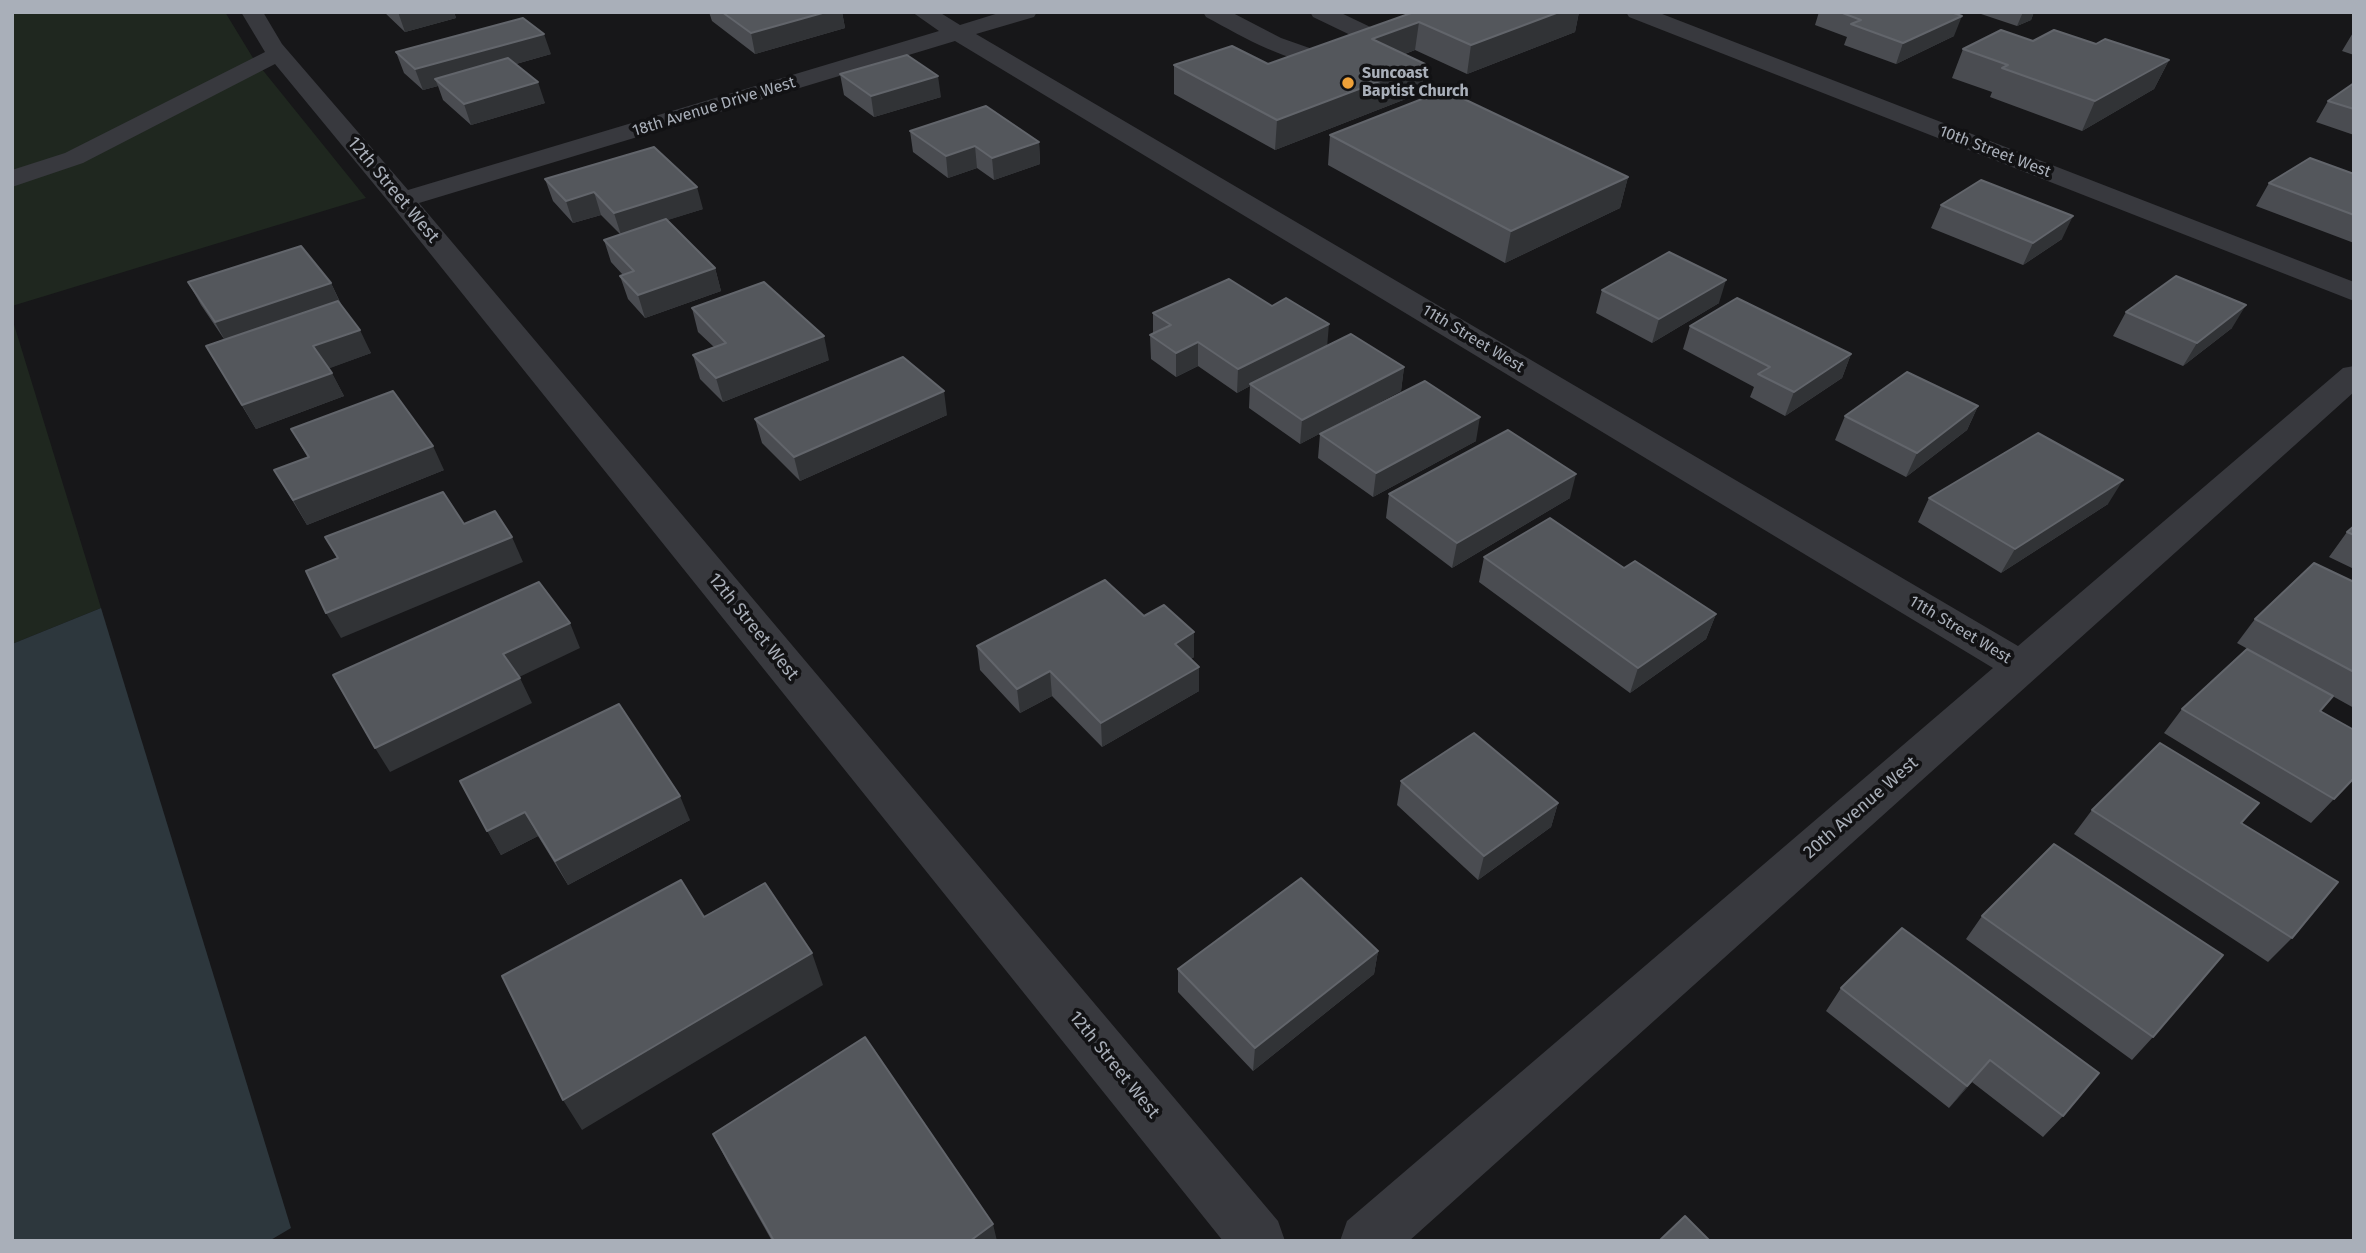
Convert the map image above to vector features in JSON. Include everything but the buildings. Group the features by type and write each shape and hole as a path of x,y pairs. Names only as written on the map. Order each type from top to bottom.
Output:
{"street":[{"name":"12th Street West","path":"252,12 261,31 278,54 402,200 1258,1241"},
{"name":"11th Street West","path":"923,12 2022,667"},
{"name":"18th Avenue Drive West","path":"402,200 1026,12"},
{"path":"1214,12 1291,51 1320,59 1350,57 1379,43 1375,38 1321,12"},
{"name":"10th Street West","path":"1637,12 2354,292"},
{"path":"1678,28 1703,18"},
{"path":"12,178 74,158 278,54"},
{"name":"20th Avenue West","path":"1367,1241 2354,375"}],"shaded area":[{"path":"12,12 225,12 253,58 366,198 12,306"},
{"path":"12,318 101,608 12,644"},
{"path":"101,608 291,1228 269,1241 12,1241 12,644"}],"place":[{"name":"Suncoast Baptist Church","path":"1348,83"}]}
